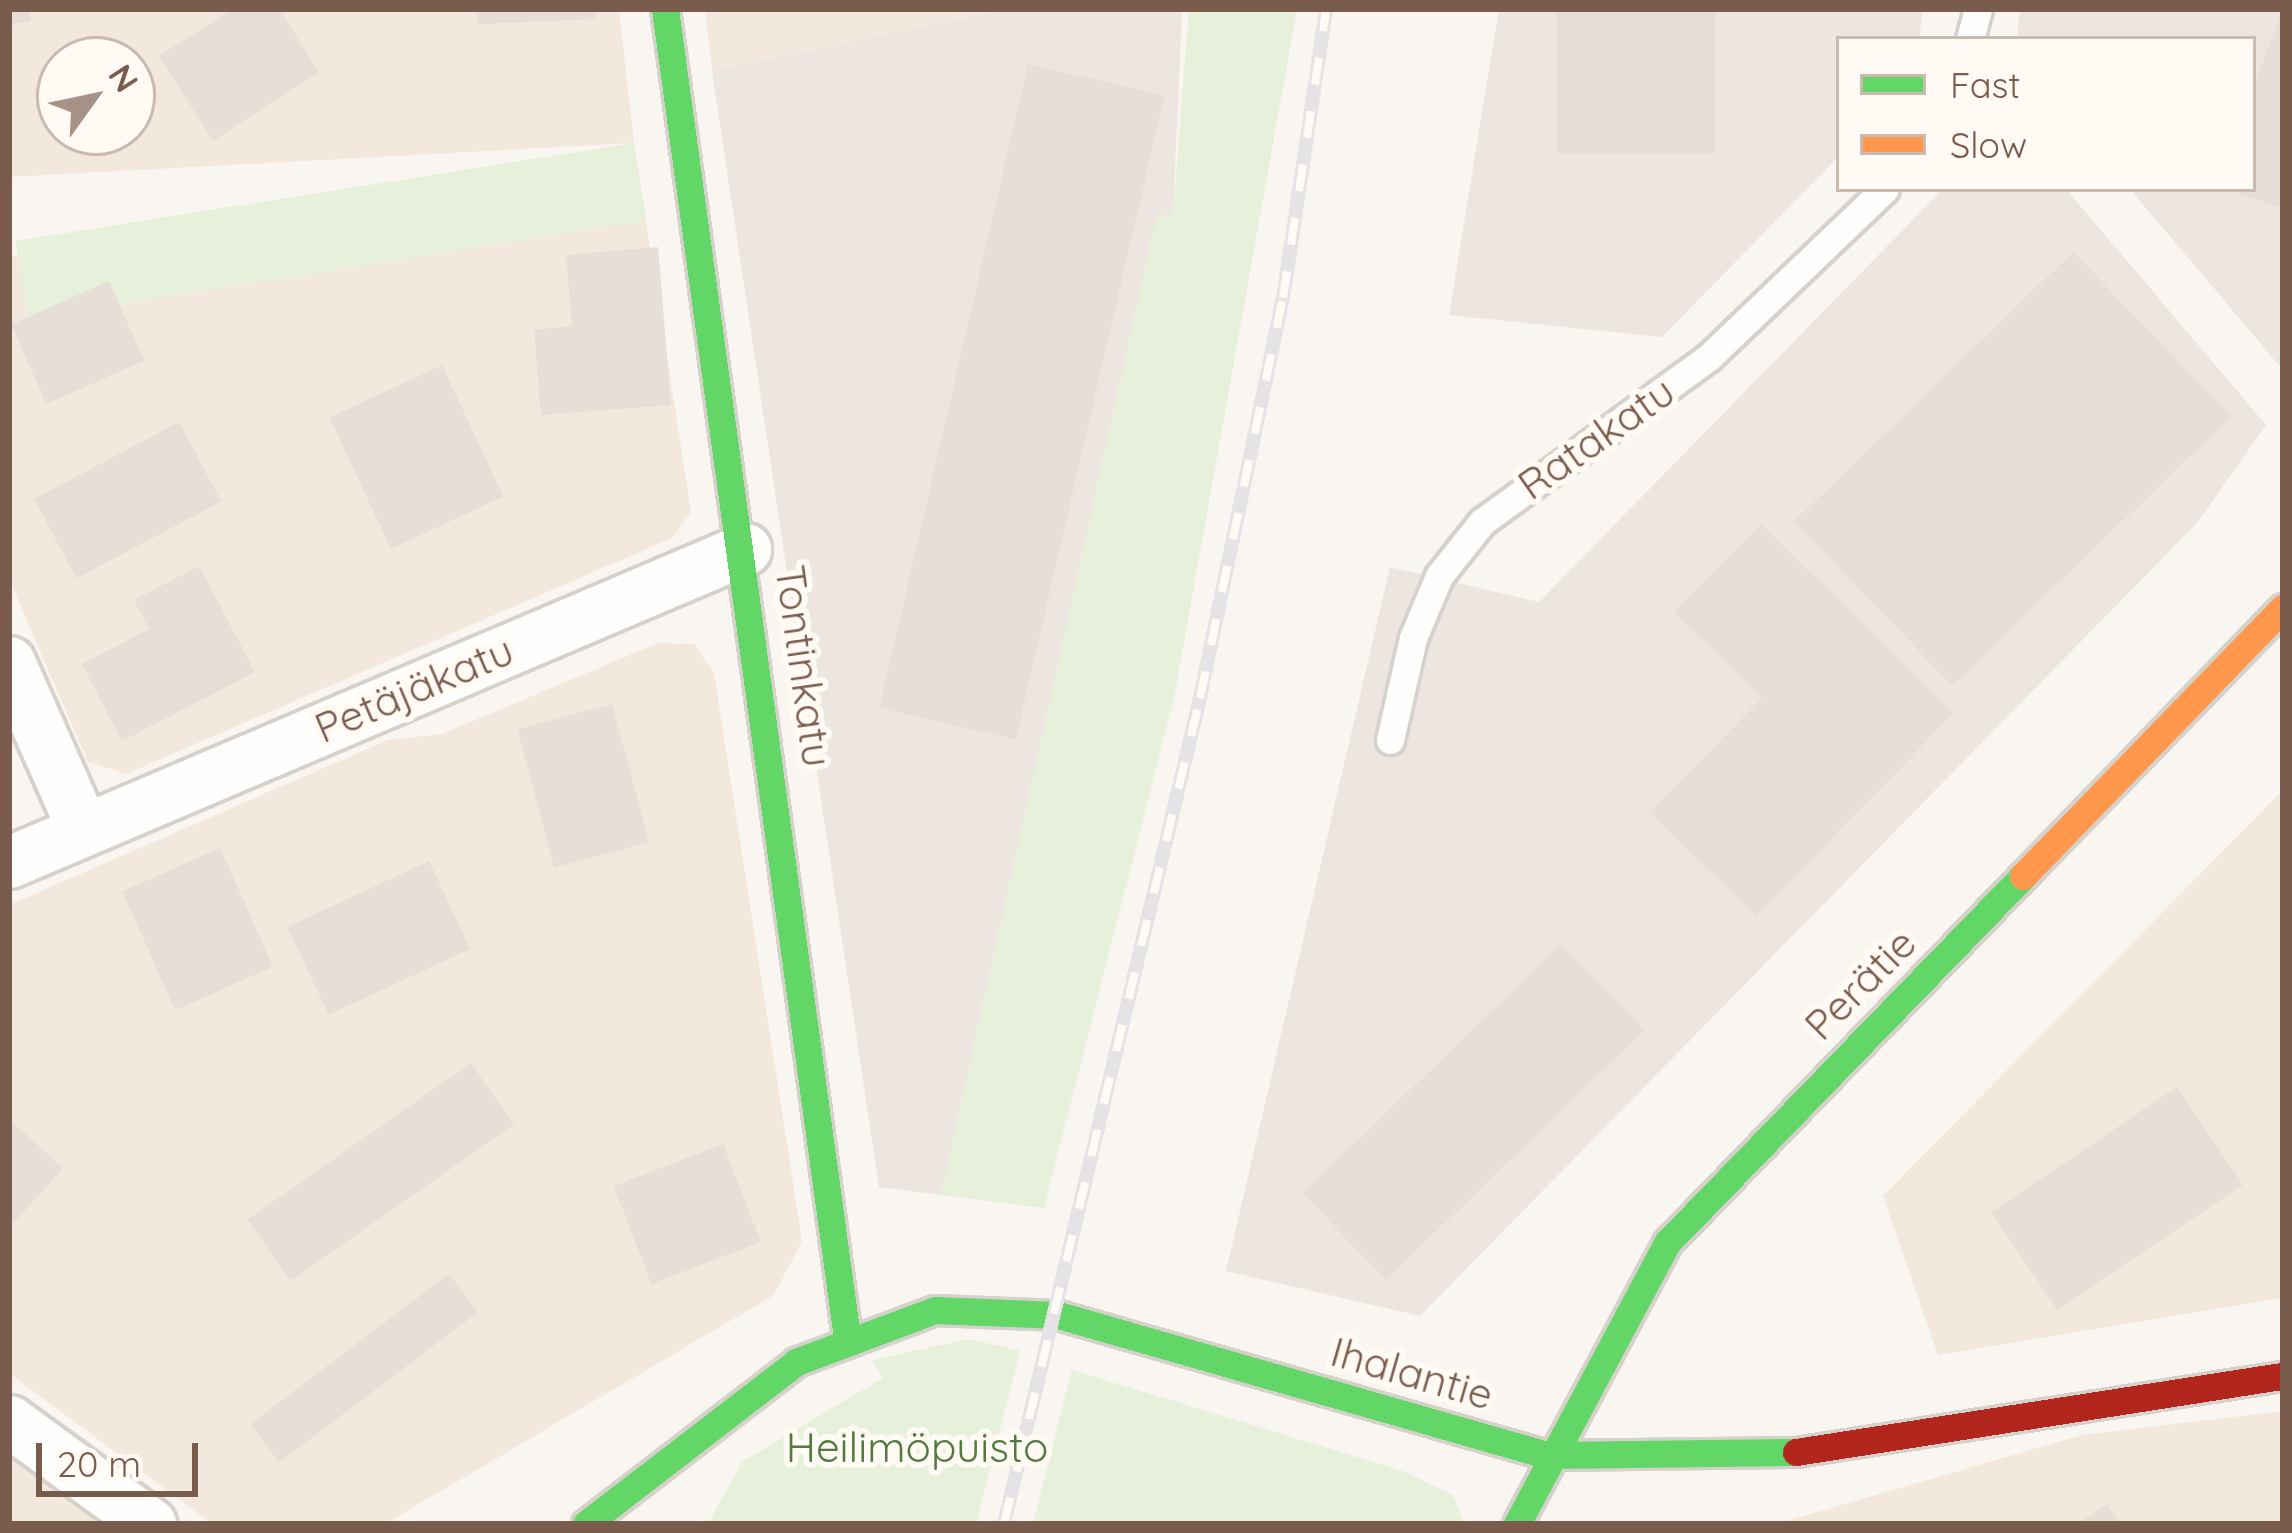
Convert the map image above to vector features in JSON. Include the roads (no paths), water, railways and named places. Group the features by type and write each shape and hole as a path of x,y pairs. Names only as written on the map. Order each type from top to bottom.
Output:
{"street":[{"name":"Tontinkatu","path":"665,9 745,549 847,1337"},
{"name":"Petäjäkatu","path":"9,862 745,549"},
{"name":"Perätie","path":"1517,1524 1546,1455 1667,1243 2283,608"},
{"path":"9,662 83,829"},
{"name":"Ihalantie","path":"586,1524 679,1444 847,1337 935,1310 1058,1315 1546,1455 1776,1456 2283,1376"},
{"path":"9,1421 150,1524"}],"lane":[{"name":"Ratakatu","path":"1390,740 1413,638 1439,576 1482,522 1709,356 1882,192"}],"railway":[{"path":"1004,1524 1200,698 1283,298 1326,9"}],"park label":[{"name":"Heilimöpuisto","path":"917,1447"}]}
